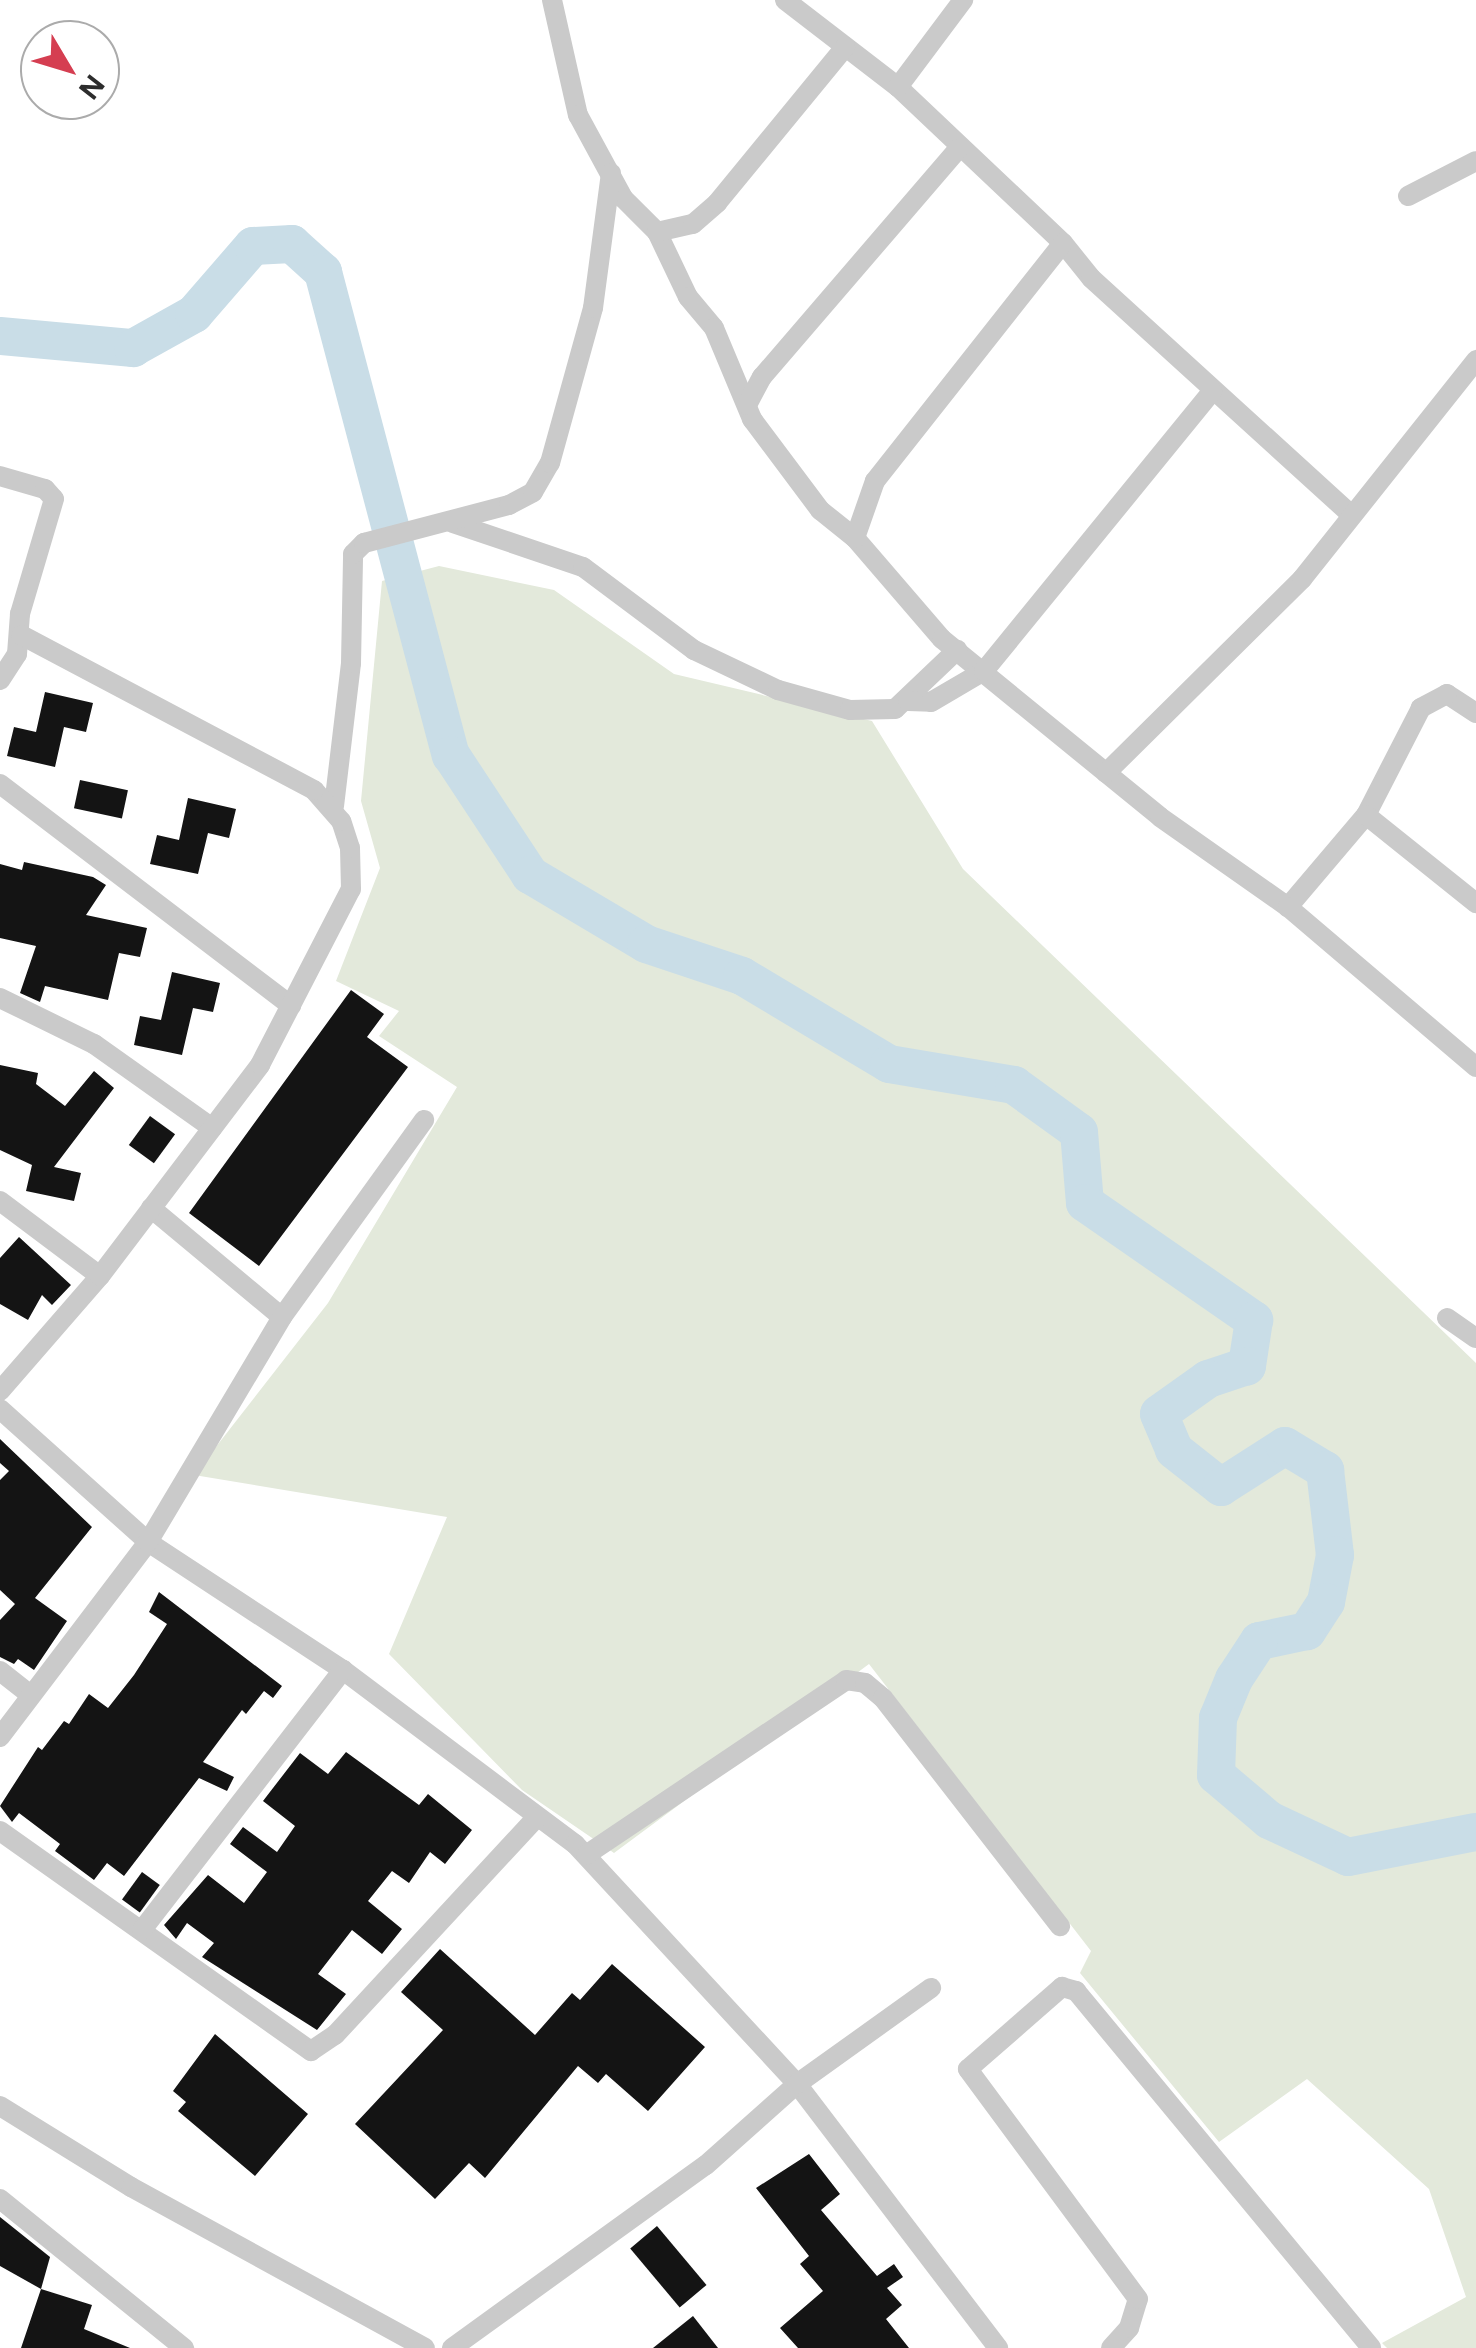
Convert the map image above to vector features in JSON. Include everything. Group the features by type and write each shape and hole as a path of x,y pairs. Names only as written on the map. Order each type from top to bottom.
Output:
{"street":[{"path":"552,0 578,115 622,198 658,232 688,296 714,328 748,404 820,510 855,538 906,606 957,650 1106,773 1288,907 1476,1066"},
{"path":"784,0 898,86 958,149 1063,244 1074,262 1349,513"},
{"path":"898,86 962,0"},
{"path":"658,232 693,224 717,204 845,47"},
{"path":"748,404 776,360 958,149"},
{"path":"1408,196 1476,160"},
{"path":"0,1391 100,1276 260,1064 350,889 350,848 334,806 352,664 348,572 364,543 452,522 533,492 550,463 593,308 611,171"},
{"path":"855,538 874,480 1063,244"},
{"path":"1106,773 1302,578 1349,513 1476,360"},
{"path":"452,522 583,566 694,650 738,674 850,710 873,713 908,701 943,697 984,671 1212,391"},
{"path":"0,476 45,490 54,499 20,614 21,635 0,680"},
{"path":"21,635 334,806"},
{"path":"908,701 957,650"},
{"path":"1288,907 1366,815 1421,708 1447,694 1476,714"},
{"path":"0,784 291,1006"},
{"path":"1366,815 1476,903"},
{"path":"0,998 94,1044 212,1128"},
{"path":"0,1738 148,1542 282,1316 424,1120"},
{"path":"0,1201 100,1276"},
{"path":"150,1208 282,1316"},
{"path":"1447,1318 1476,1338"},
{"path":"0,1409 148,1542 343,1670 586,1855 797,2084 998,2348"},
{"path":"0,1670 31,1695"},
{"path":"142,1930 343,1670"},
{"path":"586,1855 846,1680 865,1683 883,1698 1060,1926"},
{"path":"0,1831 311,2051 335,2035 537,1818"},
{"path":"1110,2348 1130,2328 1138,2299 968,2069 1062,1987 1076,1991 1372,2348"},
{"path":"452,2348 706,2165 797,2084 931,1988"},
{"path":"0,2106 131,2187 425,2348"},
{"path":"0,2199 184,2348"}],"shaded area":[{"path":"439,566 554,590 674,674 872,721 963,869 1476,1363 1476,2348 1387,2348 1382,2343 1466,2297 1429,2189 1307,2079 1219,2142 1080,1973 1091,1951 869,1664 614,1853 522,1790 389,1654 447,1517 194,1475 328,1303 457,1087 379,1036 399,1011 336,981 380,868 361,801 382,581"}],"building":[{"path":"45,692 93,703 86,732 64,727 55,767 7,756 14,727 36,732"},
{"path":"80,780 128,790 122,819 74,808"},
{"path":"188,798 236,809 229,838 208,833 198,874 150,864 157,835 179,840"},
{"path":"24,862 93,877 106,885 86,915 147,928 140,957 119,953 108,1000 45,986 40,1002 20,993 36,946 0,938 0,864 22,870"},
{"path":"172,972 220,983 213,1012 193,1008 182,1055 134,1045 140,1016 161,1020"},
{"path":"351,990 384,1014 367,1037 408,1067 259,1266 189,1213"},
{"path":"0,1065 38,1073 36,1084 65,1106 94,1071 114,1088 54,1167 81,1173 74,1201 26,1191 32,1165 0,1150"},
{"path":"150,1116 175,1134 154,1163 129,1145"},
{"path":"19,1237 71,1285 52,1305 42,1295 28,1320 0,1304 0,1258"},
{"path":"0,1439 92,1527 35,1598 67,1621 34,1670 18,1659 14,1664 0,1657 0,1620 15,1604 0,1590 0,1480 9,1471 0,1463"},
{"path":"159,1592 282,1686 273,1698 264,1691 246,1714 242,1710 203,1762 234,1777 227,1791 199,1778 124,1876 107,1863 94,1880 55,1851 60,1844 19,1813 12,1822 0,1806 38,1747 42,1750 64,1721 69,1724 89,1694 108,1708 134,1675 167,1624 149,1612"},
{"path":"346,1752 419,1805 428,1794 472,1830 445,1864 430,1852 409,1883 392,1871 368,1901 402,1929 382,1954 352,1930 318,1974 346,1994 317,2030 202,1957 214,1943 187,1923 176,1939 164,1925 208,1875 244,1903 267,1872 230,1844 243,1827 277,1852 295,1826 263,1801 300,1753 328,1774"},
{"path":"142,1872 160,1885 140,1912 122,1900"},
{"path":"440,1949 535,2035 572,1993 580,2000 612,1964 705,2047 648,2111 606,2074 598,2083 578,2066 485,2178 469,2163 435,2199 355,2124 443,2030 401,1992"},
{"path":"215,2034 308,2114 255,2176 178,2111 186,2102 173,2091"},
{"path":"809,2154 840,2194 821,2210 877,2276 894,2264 903,2277 887,2288 902,2305 886,2319 909,2348 798,2348 780,2328 823,2291 800,2264 809,2256 756,2188"},
{"path":"0,2217 50,2257 41,2289 0,2266"},
{"path":"657,2226 706,2285 680,2307 630,2248"},
{"path":"41,2289 92,2305 84,2329 130,2348 21,2348"},
{"path":"693,2316 718,2348 653,2348"}],"waterway":[{"path":"0,336 133,348 194,314 253,246 292,244 323,272 451,755 530,875 646,944 742,976 889,1064 1014,1085 1079,1132 1085,1203 1254,1320 1247,1366 1208,1379 1159,1414 1174,1450 1221,1487 1285,1446 1325,1470 1335,1555 1326,1602 1307,1631 1259,1641 1234,1679 1218,1718 1216,1775 1269,1820 1348,1857 1476,1832"}]}
